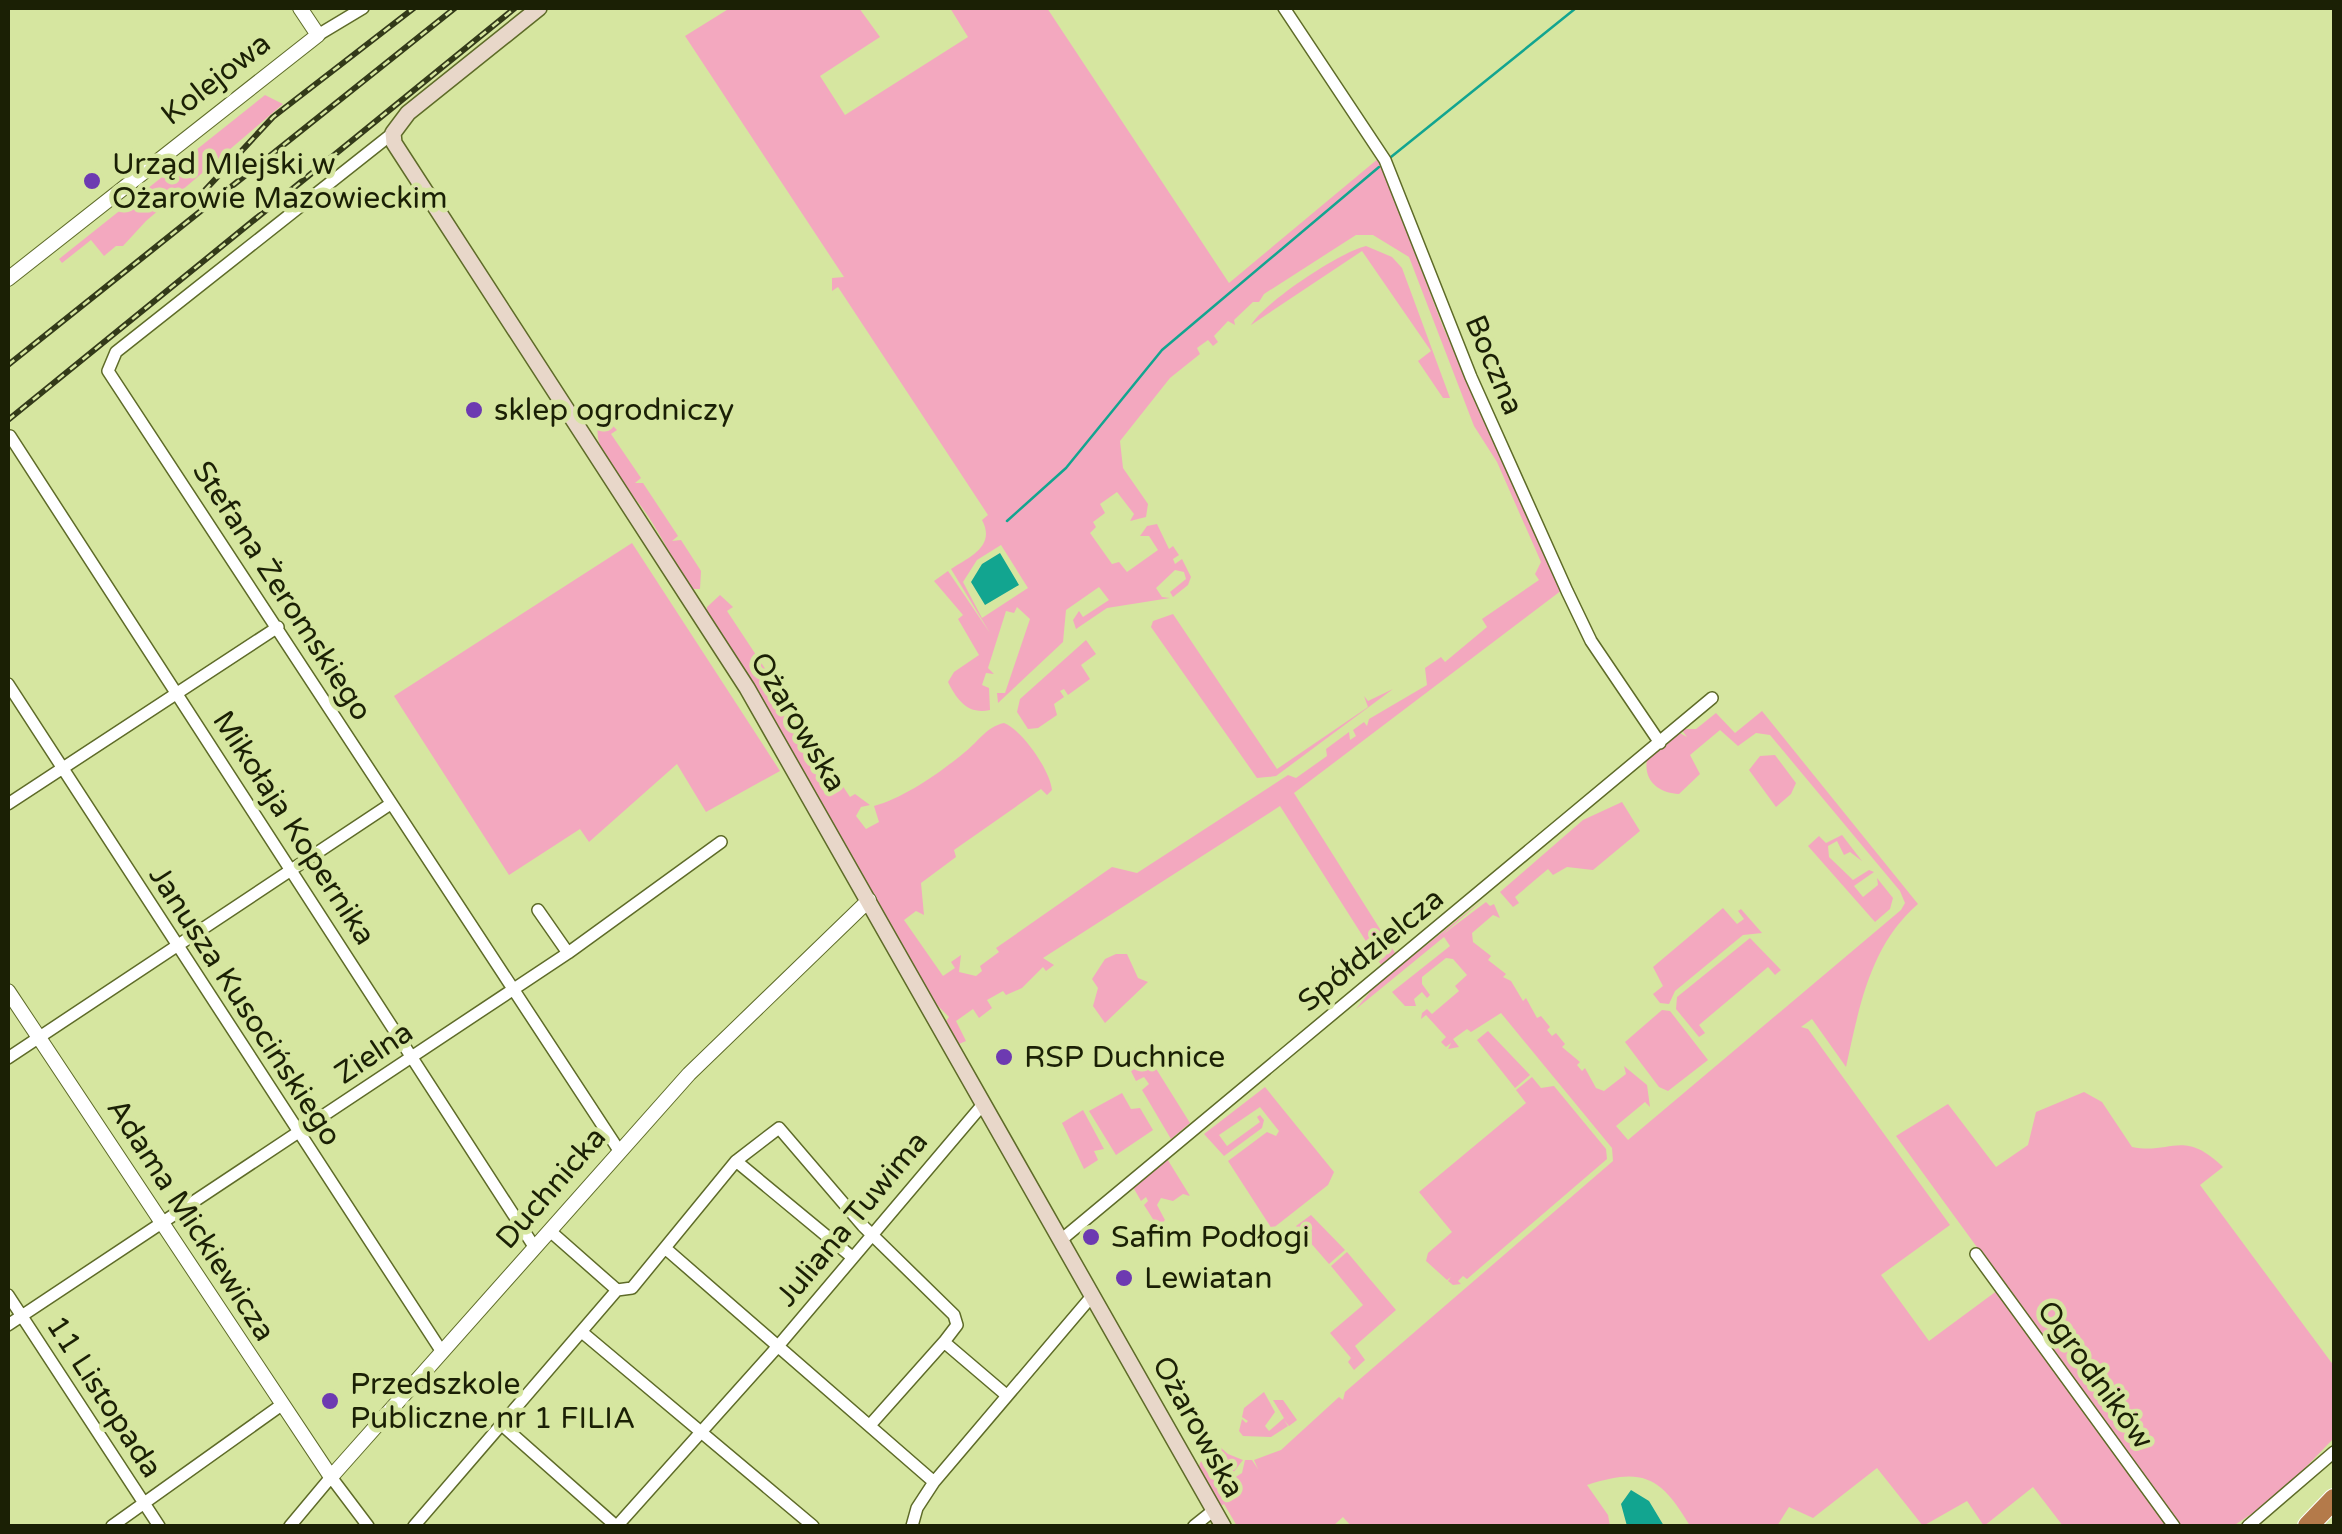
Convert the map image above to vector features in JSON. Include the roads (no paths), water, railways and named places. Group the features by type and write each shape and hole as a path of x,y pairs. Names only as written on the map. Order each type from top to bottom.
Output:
{"highway":[{"path":"2308,1526 2334,1499"}],"main road":[{"path":"393,133 408,113 539,8"},
{"name":"Ożarowska","path":"393,133 399,152 747,688 1223,1526"}],"street":[{"path":"300,8 318,35 363,8"},
{"name":"Boczna","path":"1284,8 1385,160 1471,377 1566,591 1592,640 1660,743"},
{"name":"Kolejowa","path":"8,279 318,35"},
{"name":"Stefana Żeromskiego","path":"393,133 116,352 108,366 110,375 620,1152"},
{"name":"Mikołaja Kopernika","path":"10,436 535,1248"},
{"path":"8,804 278,627"},
{"name":"Janusza Kusocińskiego","path":"8,684 442,1352"},
{"name":"Spółdzielcza","path":"1062,1240 1712,698"},
{"path":"8,1058 390,805"},
{"name":"Zielna","path":"8,1326 568,953 721,842"},
{"name":"Duchnicka","path":"290,1526 714,1047 869,900"},
{"path":"538,910 568,953"},
{"name":"Adama Mickiewicza","path":"8,991 331,1478"},
{"name":"Juliana Tuwima","path":"665,1248 779,1345 984,1103"},
{"path":"414,1526 618,1290 632,1288 736,1161 779,1128 954,1315 954,1330 871,1424"},
{"path":"736,1161 852,1257"},
{"path":"550,1230 618,1290"},
{"name":"Ogrodników","path":"1976,1254 2174,1526"},
{"name":"11 Listopada","path":"8,1295 159,1526"},
{"path":"912,1526 917,1508 934,1482 1092,1296"},
{"path":"583,1333 813,1526"},
{"path":"944,1342 1005,1394"},
{"path":"502,1426 616,1526 779,1345 934,1482"},
{"path":"112,1526 280,1406"},
{"path":"2248,1526 2334,1452"},
{"path":"331,1478 368,1526"},
{"path":"1194,1526 1214,1510"}],"water":[{"path":"1000,553 1019,585 985,605 971,582 982,564"},
{"path":"1631,1490 1649,1501 1664,1526 1627,1526 1621,1504"}],"waterway":[{"path":"1391,157 1576,8"},
{"path":"1007,521 1066,468 1162,350 1379,167"}],"railway":[{"path":"194,202 273,117 414,8"},
{"path":"8,365 455,8"},
{"path":"8,420 515,8"}],"place":[{"name":"Urząd MIejski w Ożarowie Mazowieckim","path":"92,181"},
{"name":"sklep ogrodniczy","path":"474,410"},
{"name":"RSP Duchnice","path":"1004,1057"},
{"name":"Safim Podłogi","path":"1091,1237"},
{"name":"Lewiatan","path":"1124,1278"},
{"name":"Przedszkole Publiczne nr 1 FILIA","path":"330,1401"}]}
